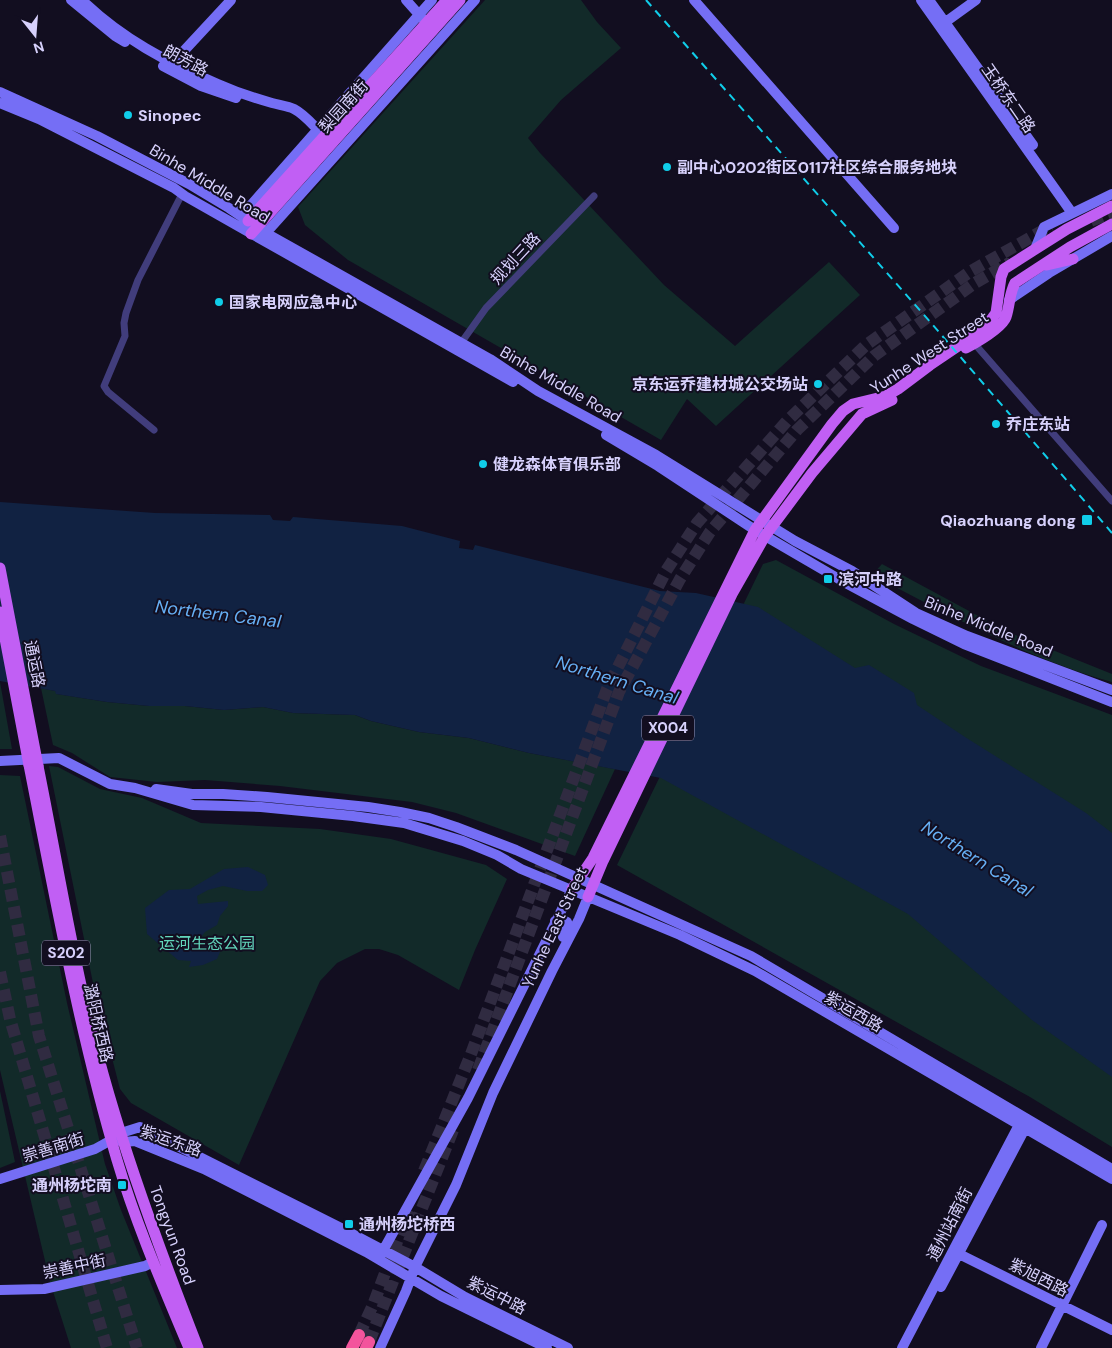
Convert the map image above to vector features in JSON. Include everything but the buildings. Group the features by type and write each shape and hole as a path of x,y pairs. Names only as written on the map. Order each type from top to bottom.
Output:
{"highway":[{"path":"352,1348 369,1343"}],"main road":[{"name":"朗芳路","path":"71,0 115,36 174,68"},
{"name":"朗芳路","path":"82,0 119,31 201,86 254,105 302,114 320,133"},
{"path":"174,68 181,54 231,0"},
{"path":"406,0 427,22"},
{"path":"427,22 432,0"},
{"name":"梨园南街","path":"253,229 446,0"},
{"name":"梨园南街","path":"253,229 320,133 427,22 460,0"},
{"path":"253,229 476,0"},
{"path":"694,0 894,228"},
{"name":"玉桥东二路","path":"921,0 942,24 1075,211"},
{"name":"玉桥东二路","path":"929,0 942,24"},
{"path":"942,24 976,0"},
{"name":"Binhe Middle Road","path":"0,92 70,122 189,184 235,212 253,229 759,525"},
{"name":"Binhe Middle Road","path":"0,103 39,119 253,229 490,359 538,391 656,456 844,582 964,644 1112,702"},
{"path":"235,212 251,205 320,133"},
{"path":"1035,249 1044,227 1112,194"},
{"name":"Yunhe West Street","path":"769,532 812,473 862,414 888,403 908,389 972,341 990,321 996,313 1001,277 1004,270 1067,230 1112,206"},
{"name":"Yunhe West Street","path":"759,525 843,411 853,404 886,396 972,341 1000,326 1005,318 1010,292 1015,283 1038,267 1112,224"},
{"path":"1008,300 1112,236"},
{"path":"1038,267 1073,259"},
{"name":"Yunhe East Street","path":"369,1343 406,1291 415,1267 456,1185 493,1093 579,919 590,891 598,859 728,593 759,525"},
{"name":"Binhe Middle Road","path":"769,532 852,571 916,613 967,636 1112,690"},
{"name":"Yunhe East Street","path":"728,593 769,532"},
{"name":"通运路","path":"0,568 34,765"},
{"name":"通运路","path":"0,612 34,765"},
{"name":"紫运西路","path":"0,761 59,758 110,784 192,794 267,797 368,807 429,818 456,827 516,850 574,884 755,971 1024,1122 1112,1168"},
{"name":"潞阳桥西路","path":"34,765 85,1003 119,1138"},
{"name":"Yunhe East Street","path":"381,1255 468,1098 574,884 598,859"},
{"path":"552,971 556,952 568,926 564,920 555,921"},
{"name":"紫运西路","path":"1024,1122 1112,1179"},
{"name":"通州站南街","path":"902,1348 1024,1122"},
{"name":"紫运东路","path":"119,1138 140,1127 381,1255 410,1278"},
{"name":"崇善南街","path":"0,1179 95,1149 119,1138"},
{"name":"紫运东路","path":"119,1138 135,1141 204,1169 381,1255 415,1267"},
{"name":"Tongyun Road","path":"119,1138 126,1186 153,1262 189,1348"},
{"name":"Tongyun Road","path":"119,1138 159,1250 198,1348"},
{"path":"1041,1348 1102,1225"},
{"name":"通州站南街","path":"910,1348 957,1249"},
{"name":"紫旭西路","path":"957,1249 1064,1303 1112,1330"},
{"name":"崇善中街","path":"0,1290 44,1289 145,1266 153,1262"},
{"name":"紫运中路","path":"415,1267 465,1296 568,1348"},
{"name":"紫运中路","path":"410,1278 441,1296 546,1348"},
{"name":"紫旭西路","path":"1064,1303 1112,1324"}],"street":[{"path":"154,430 108,392 104,386 125,336 124,323 126,313 138,280 182,194"},
{"name":"规划三路","path":"461,343 486,308 594,196"},
{"path":"972,341 1112,501"}],"green space":[{"path":"485,0 581,0 597,22 621,48 561,100 528,138 664,285 735,346 829,262 860,295 716,426 687,399 661,440 348,260 305,225 298,207"},
{"path":"776,560 894,624 981,666 1112,715 1112,1147 1030,1097 617,865 763,564"},
{"path":"882,564 1008,632 1112,674 1112,682 1020,649 872,575"},
{"path":"0,682 12,749 0,749"},
{"path":"41,688 55,691 57,694 149,706 185,706 224,710 263,707 293,713 355,715 371,721 419,732 469,738 529,753 615,769 575,856 456,813 412,802 280,786 205,780 157,782 110,777 72,753 53,745"},
{"name":"运河生态公园","path":"49,766 58,767 100,789 142,798 201,823 320,829 391,839 486,865 507,879 459,990 398,955 379,949 365,949 337,963 320,981 239,1165 131,1103 120,1089 94,988"},
{"path":"0,775 20,776 67,1003 105,1164 121,1210 177,1348 71,1348 50,1282 0,1070"},
{"path":"0,1091 15,1162 0,1168"}],"water":[{"name":"Northern Canal","path":"0,502 155,513 270,515 273,520 290,521 293,517 402,526 460,541 459,548 473,550 475,545 660,591 696,593 758,607 855,668 869,665 914,693 917,705 1086,813 1112,833 1112,1077 1032,1020 908,914 661,778 529,753 469,738 419,732 371,721 355,715 293,713 263,707 224,710 107,702 56,694 55,691 0,681"},
{"path":"248,867 265,875 268,885 262,891 247,891 223,886 208,890 197,896 198,904 228,901 228,906 220,916 217,925 205,932 201,937 206,943 218,944 220,952 217,959 203,965 189,967 191,961 178,960 147,934 145,908 169,890 190,889 224,869"}],"tunnel":[{"path":"1091,221 1112,213"},
{"path":"424,1171 471,1054 607,689 666,571 697,523 787,421 866,345 971,271 1051,226"},
{"path":"478,1070 619,692 680,579 710,532 797,430 874,356 975,283 1011,262"},
{"path":"0,836 39,1036 137,1348"},
{"path":"0,972 10,1019 107,1348"},
{"path":"369,1342 453,1130"},
{"path":"359,1335 373,1305 409,1210"}],"railway":[{"path":"646,0 932,324 1112,533"}],"place":[{"name":"Sinopec","path":"128,115"},
{"name":"副中心0202街区0117社区综合服务地块","path":"667,167"},
{"name":"国家电网应急中心","path":"219,302"},
{"name":"京东运乔建材城公交场站","path":"818,384"},
{"name":"乔庄东站","path":"996,424"},
{"name":"健龙森体育俱乐部","path":"483,464"},
{"name":"Qiaozhuang dong","path":"1087,520"},
{"name":"滨河中路","path":"828,579"},
{"name":"通州杨坨南","path":"122,1185"},
{"name":"通州杨坨桥西","path":"349,1224"}]}
